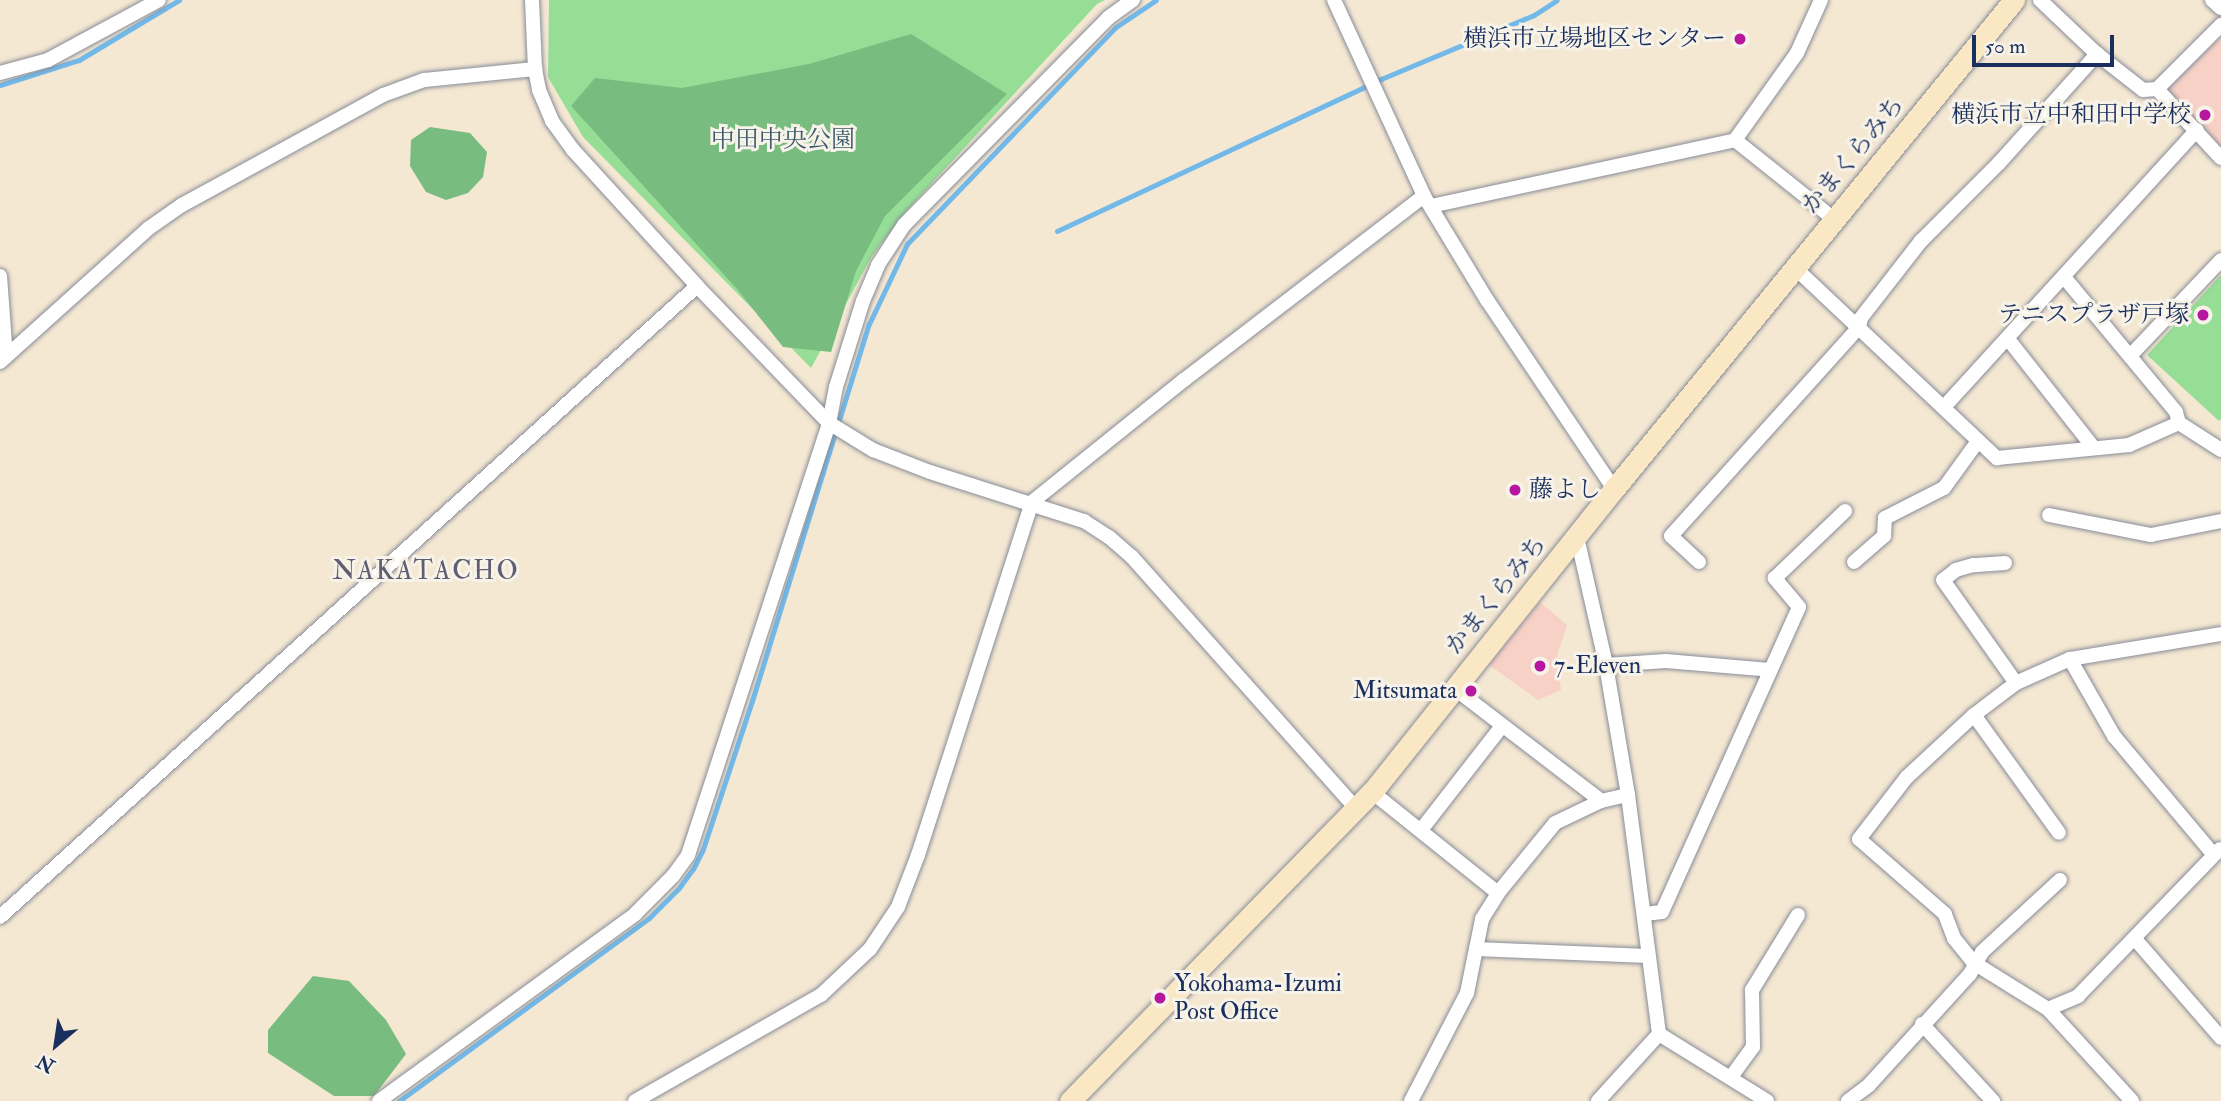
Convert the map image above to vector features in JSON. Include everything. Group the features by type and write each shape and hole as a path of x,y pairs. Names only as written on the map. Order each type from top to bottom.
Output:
{"main road":[{"name":"かまくらみち","path":"1070,1101 1372,792 1614,489 2014,0"}],"street":[{"path":"0,73 48,60 159,0"},
{"path":"532,0 535,68 539,90 552,121 573,150 696,286 829,423 873,450 930,472 1032,502 1084,522 1109,537 1132,557 1356,808"},
{"path":"379,1101 635,914 673,876 688,855 829,423 836,387 863,301 878,265 904,225 1108,18 1133,0"},
{"path":"1334,0 1427,201 1487,300 1614,489"},
{"path":"635,1101 821,995 870,949 898,907 918,855 1032,502 1184,380 1427,201 1735,140 1797,53 1821,0"},
{"path":"2040,0 2097,54 2143,90 2157,89 2221,25"},
{"path":"2212,0 2221,8"},
{"path":"1699,562 1671,536 1859,327 1861,318 1921,242 2097,54"},
{"path":"3,359 149,228 194,198 383,95 424,80 535,68"},
{"path":"2157,89 2221,158"},
{"path":"1944,407 2197,130"},
{"path":"1735,140 1834,219"},
{"path":"2130,356 2221,260"},
{"path":"1794,267 1997,458 2129,445 2179,422"},
{"path":"0,276 3,359"},
{"path":"2064,277 2176,412 2179,422 2221,450"},
{"path":"0,917 696,286"},
{"path":"2008,340 2093,447"},
{"path":"1854,562 1884,536 1885,519 1944,488 1978,441"},
{"path":"1645,914 1662,912 1799,607 1775,578 1846,511"},
{"path":"2049,515 2151,535 2221,521"},
{"path":"1577,537 1606,665 1628,795 1659,1034"},
{"path":"2005,563 1973,565 1956,570 1943,580 2016,683"},
{"path":"2132,1101 2048,1009 1974,963 1954,938 1945,914 1859,839 1907,777 1975,715 2016,683 2070,659 2221,634"},
{"path":"2048,1009 2078,996 2217,851 2113,736 2070,659"},
{"path":"1606,665 1666,661 1770,670"},
{"path":"1454,688 1601,801"},
{"path":"1975,715 2059,833"},
{"path":"1421,830 1502,726"},
{"path":"1372,792 1497,893"},
{"path":"1411,1101 1467,993 1482,919 1497,893 1555,823 1601,801 1628,795"},
{"path":"1848,1101 1869,1086 1922,1024 1970,974 1982,952 2060,880"},
{"path":"1731,1077 1753,1047 1752,989 1798,915"},
{"path":"2135,939 2219,1031"},
{"path":"1476,949 1647,956"},
{"path":"1922,1024 1993,1101"},
{"path":"1659,1034 1767,1101"},
{"path":"1598,1101 1659,1034"}],"shaded area":[{"name":"横浜市立中和田中学校","path":"2221,37 2221,149 2167,93 2167,87"},
{"path":"1540,602 1567,625 1557,656 1561,690 1538,700 1489,665"}],"green space":[{"name":"中田中央公園","path":"549,0 1105,0 1097,4 908,209 872,256 811,368 583,137 548,77"},
{"name":"中田中央公園","path":"911,34 1007,94 885,216 856,271 831,352 783,347 737,289 571,106 595,78 682,88 809,64"},
{"path":"430,127 470,133 487,152 483,177 468,193 446,200 426,192 410,166 411,140"},
{"name":"テニスプラザ戸塚","path":"2221,275 2221,419 2219,421 2147,355"},
{"path":"313,976 349,981 386,1020 406,1054 374,1096 334,1096 268,1053 268,1030"}],"waterway":[{"path":"0,85 79,60 179,0"},
{"path":"399,1101 649,918 679,888 693,869 703,849 752,701 869,324 907,244 1116,27 1156,0"},
{"path":"1057,231 1381,79 1534,15 1557,0"}],"place":[{"name":"横浜市立場地区センター","path":"1740,39"},
{"name":"横浜市立中和田中学校","path":"2205,115"},
{"name":"テニスプラザ戸塚","path":"2203,315"},
{"name":"藤よし","path":"1515,490"},
{"name":"7-Eleven","path":"1540,666"},
{"name":"Mitsumata","path":"1471,691"},
{"name":"Yokohama-Izumi Post Office","path":"1160,998"}],"district":[{"name":"NAKATACHO","path":"426,572"}]}
